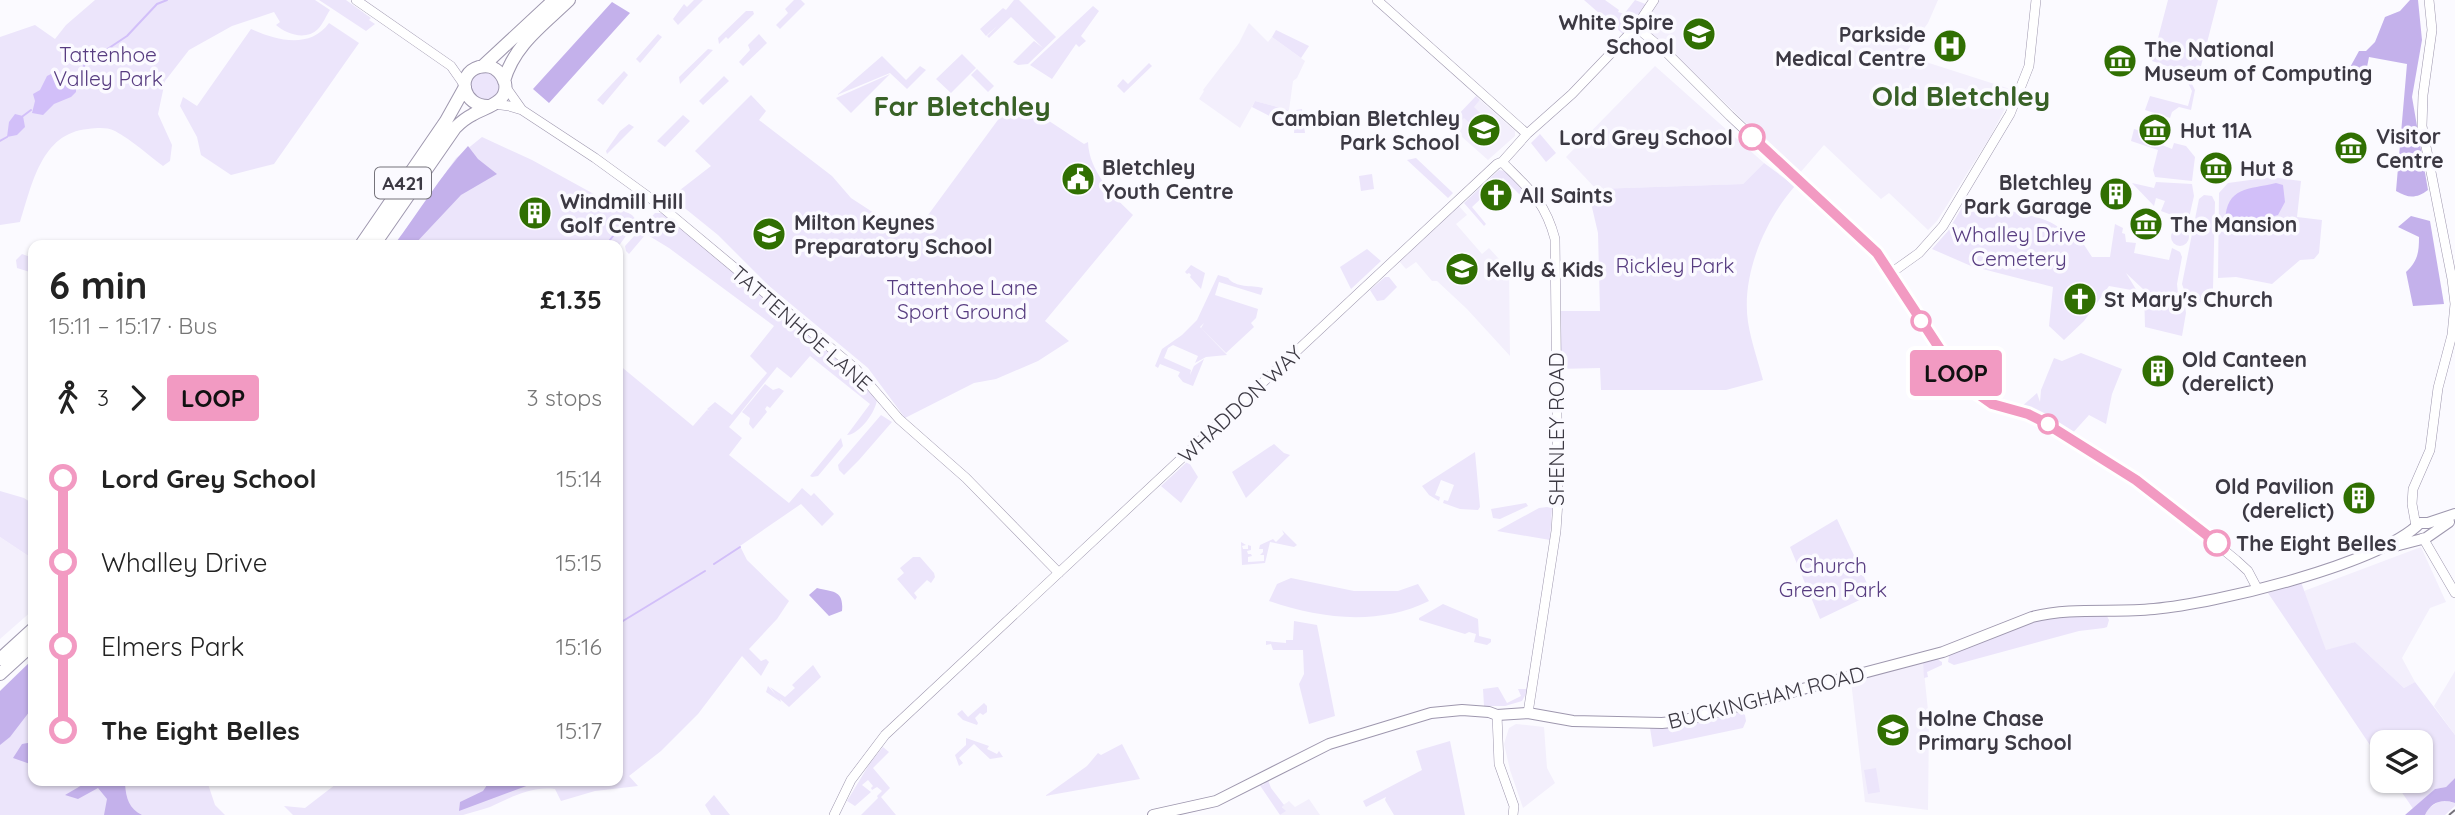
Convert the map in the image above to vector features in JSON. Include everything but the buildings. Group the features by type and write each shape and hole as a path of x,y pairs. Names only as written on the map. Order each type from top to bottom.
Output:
{"highway":[{"name":"A421","path":"377,240 450,125 468,76 554,0"},
{"path":"465,86 470,100 482,106 491,105 502,97 508,92 511,60 569,0"},
{"path":"479,67 496,69 508,92"},
{"name":"A421","path":"365,240 450,125 491,105"},
{"path":"0,659 28,633"},
{"path":"0,674 28,649"}],"main road":[{"name":"BUCKINGHAM ROAD","path":"1153,815 1216,801 1320,748 1418,716 1462,710 1497,715 1528,713 1573,721 1681,721 1943,652 2047,613 2157,609 2225,597 2338,565 2424,530 2455,514"},
{"name":"BUCKINGHAM ROAD","path":"2424,530 2455,520"}],"street":[{"path":"356,0 451,66 465,86"},
{"path":"1377,0 1527,134"},
{"name":"WHADDON WAY","path":"834,815 851,780 885,736 1497,164 1503,162 1527,134 1572,94 1636,27 1654,0"},
{"path":"1891,274 1919,253 1943,226 2010,114 2029,66 2036,0"},
{"path":"2429,0 2432,30 2422,126 2455,304 2452,335 2438,388 2432,443 2416,480 2412,510 2455,593"},
{"path":"1636,27 1666,52 1760,145 1861,237 1891,274 1957,375 1968,387 1992,404 2028,414 2042,421 2151,490 2248,571 2257,588"},
{"path":"451,66 479,67"},
{"path":"491,105 508,92"},
{"name":"TATTENHOE LANE","path":"508,92 526,113 657,203 856,369 899,419 966,478 1059,573"},
{"name":"SHENLEY ROAD","path":"1503,162 1541,202 1549,216 1555,239 1558,501 1528,713"},
{"path":"1497,715 1499,764 1514,806 1513,815"}],"shaded area":[{"path":"1659,0 1938,0 1928,23 1904,55 2007,88 2013,94 1990,137 1937,221 1928,230 1889,193 1881,199 1824,145 1799,174 1661,41 1643,27"},
{"path":"2410,0 2418,0 2422,40 2412,97 2428,190 2412,196 2396,191 2407,64 2369,57 2366,72 2348,71 2359,51 2366,51 2375,42 2385,17 2400,11"},
{"path":"612,2 630,13 549,103 533,89"},
{"path":"1249,23 1268,42 1272,37 1305,61 1293,81 1289,110 1255,101 1240,128 1199,99 1239,43"},
{"path":"1655,66 1764,163 1743,184 1596,189 1566,157"},
{"path":"51,74 69,84 76,81 76,92 54,104 43,115 32,113 35,101 33,94 40,90 47,76"},
{"name":"Cambian Bletchley Park School","path":"1480,100 1515,131 1515,136 1488,160 1453,129"},
{"path":"15,114 23,116 25,127 17,135 7,137 9,122"},
{"path":"468,146 478,159 497,174 461,195 419,240 398,240 439,182"},
{"path":"2276,183 2283,185 2285,202 2278,215 2242,228 2229,225 2225,221 2230,201 2235,195 2248,189"},
{"path":"1458,205 1467,215 1456,224 1482,254 1489,248 1509,270 1510,356 1467,309 1437,281 1432,281 1416,262 1406,269 1398,260"},
{"path":"2411,216 2430,221 2444,304 2413,306 2406,272 2417,256 2419,237 2398,227"},
{"path":"0,537 28,556 28,614 0,639"},
{"path":"2421,547 2446,602 2430,608 2402,658 2415,682 2404,688 2355,642 2326,651 2304,591"},
{"path":"817,588 836,593 841,599 842,611 829,616 809,595"},
{"name":"Holne Chase Primary School","path":"1923,662 1929,720 1928,810 1865,802 1851,681"},
{"path":"28,664 28,714 10,737 0,745 0,691"},
{"path":"2455,671 2455,735 2434,706"},
{"path":"1516,724 1544,727 1547,768 1555,783 1523,808 1504,744 1509,728"},
{"path":"28,743 28,763 13,758 22,744"},
{"path":"2455,778 2455,803 2441,801 2430,807 2425,815 2405,815 2435,789 2446,787"},
{"path":"80,786 125,786 131,806 142,815 104,815 107,799 98,788 78,799 65,795"},
{"path":"486,786 526,786 459,811 460,802 483,791"},
{"path":"1309,799 1320,815 1280,815 1285,811 1282,806 1289,801 1295,807"}],"green space":[{"name":"Tattenhoe Valley Park","path":"95,0 315,0 330,10 318,29 308,35 296,35 280,28 276,25 280,22 274,12 232,26 189,50 165,81 158,114 172,145 170,161 163,166 128,139 105,128 72,133 59,140 41,163 20,222 0,225 0,37 35,25 55,39 66,25"},
{"path":"319,0 346,0 375,24 366,31"},
{"path":"694,0 703,0 678,25 673,19 684,4 687,7"},
{"path":"794,0 801,0 805,4 780,29 776,25 788,13 785,9"},
{"path":"1014,0 1019,0 1056,37 1028,64 1018,65 1013,62 1034,41 1043,48 1011,17 989,38 987,36 997,26 986,36 980,29 1003,8 1006,10"},
{"path":"1584,0 1605,0 1624,14 1635,0 1648,5 1624,35"},
{"path":"2168,0 2218,0 2201,66 2191,74 2152,61"},
{"path":"1093,6 1099,11 1081,36 1086,41 1079,47 1076,44 1052,79 1030,65"},
{"path":"746,11 753,11 754,14 719,44 718,38"},
{"path":"329,23 359,43 274,164 231,175 201,155 197,137 180,106 183,97 197,106 251,29 271,37 293,40 312,37"},
{"path":"1276,30 1309,46 1301,58 1272,37"},
{"path":"658,34 662,37 640,63 636,59"},
{"path":"759,34 767,43 743,66 739,62 750,50 748,45"},
{"path":"708,49 713,50 680,84 679,77"},
{"path":"962,54 976,68 951,93 936,79"},
{"path":"882,56 906,80 920,66 926,70 907,89 890,73 837,95"},
{"path":"1149,63 1152,66 1124,93 1117,86 1123,79 1128,84"},
{"path":"2154,68 2189,78 2195,90 2191,110 2179,107 2172,112 2170,118 2145,110 2150,96 2188,106 2192,91 2187,81 2151,70"},
{"path":"977,69 994,86 988,92 971,75"},
{"path":"624,71 628,75 603,105 597,100"},
{"path":"485,72 495,76 499,86 495,96 485,100 475,96 471,86 475,76"},
{"path":"890,74 851,113 836,98"},
{"path":"724,76 729,81 703,105 699,101"},
{"name":"Tattenhoe Lane Sport Ground","path":"751,95 766,111 759,120 832,176 851,198 903,232 908,232 912,226 920,226 1014,98 1084,144 1088,142 1089,153 1097,173 1133,215 1045,321 1069,341 1038,361 996,379 974,383 905,418 868,368 769,286 718,235 671,197 711,166 695,151"},
{"path":"1476,96 1480,100 1474,107 1480,113 1471,124 1464,118 1459,123 1455,118"},
{"path":"1255,101 1289,110 1284,115 1283,123 1252,107"},
{"path":"1302,109 1305,133 1294,133 1296,110"},
{"path":"683,115 690,121 665,147 657,141"},
{"path":"629,124 634,127 607,154 606,151 620,131"},
{"path":"2134,129 2164,138 2162,145 2172,149 2174,143 2186,146 2195,157 2192,181 2155,177 2153,170 2158,150 2131,141"},
{"path":"1540,134 1556,153 1546,162 1531,143"},
{"name":"Windmill Hill Golf Centre","path":"482,137 532,160 632,215 638,222 633,226 625,223 623,226 628,233 623,240 399,240 456,158"},
{"path":"1416,158 1453,193 1448,198 1407,160"},
{"name":"Rickley Park","path":"1764,163 1795,186 1765,232 1748,286 1748,322 1763,380 1726,390 1601,390 1600,368 1558,369 1557,311 1600,311 1598,233 1591,203 1596,189 1743,184"},
{"path":"1499,170 1505,171 1524,192 1521,196 1503,178 1472,207 1486,224 1484,226 1464,203"},
{"path":"1372,174 1374,189 1361,191 1359,176"},
{"path":"2272,177 2301,181 2297,217 2322,220 2319,253 2314,259 2300,260 2272,284 2236,277 2218,278 2219,193 2228,183"},
{"path":"2156,182 2192,184 2194,196 2188,222 2175,222 2169,214 2161,211 2165,201 2156,198 2154,206 2132,183 2154,188"},
{"path":"2204,195 2212,196 2215,202 2213,289 2210,299 2192,305 2182,284 2199,199"},
{"name":"Whalley Drive Cemetery","path":"1964,204 2017,212 2044,220 2062,231 2077,234 2092,257 2110,257 2115,224 2123,228 2126,242 2136,243 2134,253 2169,260 2172,248 2180,252 2182,257 2177,284 2186,313 2182,336 2145,327 2144,290 2126,273 2137,291 2109,286 2084,321 2064,340 2049,326 2053,287 1971,266 1932,249 1948,231"},
{"path":"655,213 663,213 790,318 789,321 796,323 854,372 877,397 867,421 857,431 847,435 870,404 810,356 791,378 777,367 729,427 742,438 729,455 789,503 802,488 811,496 814,493 834,514 822,526 801,504 740,546 747,560 789,601 777,619 749,649 761,661 766,659 769,662 761,676 742,656 698,714 661,751 629,776 638,786 595,791 561,801 555,789 538,789 463,815 293,815 284,806 305,808 334,786 623,786 623,368 693,426 715,402 732,415 767,373 750,356 774,326 646,234 629,254 625,246"},
{"path":"2180,228 2186,231 2189,237 2186,243 2180,246 2174,243 2171,237 2174,231"},
{"path":"1367,249 1381,261 1351,289 1340,267"},
{"path":"22,254 28,256 28,271 17,268 16,260"},
{"path":"1191,265 1205,273 1201,289 1191,275 1185,272"},
{"path":"1218,275 1239,285 1263,288 1261,295 1219,282 1215,295 1258,309 1256,318 1251,323 1254,327 1226,353 1201,328 1204,323 1200,327 1227,355 1206,357 1195,363 1198,356 1173,345 1168,348 1164,358 1191,370 1190,375 1194,366 1204,359 1193,386 1183,382 1178,376 1180,372 1160,364 1158,368 1155,366 1162,349 1197,320"},
{"path":"1385,277 1389,277 1397,287 1384,300 1377,301 1370,290"},
{"path":"2081,353 2122,369 2112,394 2106,424 2089,415 2070,436 2041,417 2041,412 2021,407 2037,393 2040,402 2041,390 2054,358 2062,361"},
{"path":"765,384 773,390 779,388 784,391 770,408 767,406 767,412 753,429 749,424 750,418 742,412"},
{"path":"881,415 892,422 844,475 838,465"},
{"path":"841,438 843,446 818,476 810,476"},
{"path":"1274,444 1290,455 1246,498 1232,472"},
{"path":"1475,452 1480,507 1478,510 1460,509 1443,503 1444,500 1448,501 1454,485 1441,480 1435,495 1440,497 1439,501 1429,495 1422,486"},
{"path":"1188,461 1198,477 1181,503 1161,486"},
{"path":"0,491 28,501 28,556 0,537"},
{"path":"1526,503 1528,506 1500,519 1493,518 1491,509"},
{"path":"1539,508 1552,508 1550,540 1497,531"},
{"name":"Church Green Park","path":"1837,519 1872,594 1820,619 1790,547"},
{"path":"1282,530 1297,545 1294,547 1270,542 1265,563 1242,565 1241,542 1246,545 1242,546 1243,549 1251,546 1251,550 1247,551 1252,556 1248,557 1248,562 1264,561 1264,555 1260,555 1263,549 1259,549 1260,545 1273,539 1276,542 1284,534"},
{"path":"913,557 920,557 935,577 931,583 927,580 914,593 917,597 915,600 897,579 904,573 900,568"},
{"path":"1291,578 1354,591 1398,591 1418,584 1429,601 1390,614 1349,617 1309,612 1269,601 1277,584"},
{"path":"2301,582 2326,650 2355,642 2404,688 2415,682 2455,735 2455,778 2446,787 2433,791 2433,730 2370,730 2370,745 2268,593"},
{"path":"1443,604 1478,619 1479,636 1491,639 1491,642 1487,645 1474,642 1476,634 1465,634 1419,620"},
{"path":"2106,614 2109,620 2104,628 2079,631 1954,665 1948,662 1949,656 1961,647 2033,619"},
{"path":"1294,621 1317,625 1335,716 1309,724 1299,684 1304,674 1303,650 1273,650 1271,644 1266,645 1266,641 1286,643 1286,640 1293,640"},
{"path":"1937,659 1942,665 1927,672 1928,677 1924,678 1923,662"},
{"path":"813,665 821,677 789,707 766,692 768,686 776,695 770,687 785,697 795,688 792,685"},
{"path":"1528,676 1527,692 1522,701 1505,706 1484,706 1483,689 1498,687 1507,703 1521,696 1518,689 1526,689"},
{"path":"28,680 28,786 209,786 215,805 225,815 0,815 0,707"},
{"path":"984,703 987,712 983,715 980,713 975,718 977,725 963,720 957,714 962,710 968,717"},
{"path":"1741,712 1746,721 1743,728 1653,747 1650,728 1682,725"},
{"path":"966,738 989,746 987,749 997,754 999,751 1003,757 990,759 974,744 959,758 963,763 959,766 955,755 966,745"},
{"path":"1450,741 1465,815 1394,815 1385,800 1386,797 1366,807 1363,801 1422,770 1416,751"},
{"path":"1122,744 1140,779 1045,796 1087,766 1098,753 1101,755"},
{"path":"883,747 889,752 873,768 890,788 881,797 896,815 861,815 882,791 877,787 872,790 873,786 868,780 862,785 871,792 855,806 847,801"},
{"path":"1876,768 1880,792 1868,794 1864,770"},
{"path":"1268,780 1284,805 1282,807 1286,811 1280,815 1259,784 1263,785"},
{"path":"2402,793 2431,793 2414,810"},
{"path":"714,795 730,815 711,815 705,805"},
{"path":"2441,800 2455,803 2455,806 2445,815 2425,815 2429,808"}],"waterway":[{"path":"76,81 85,64 127,36 157,4 167,0"},
{"path":"23,116 31,110"},
{"path":"0,141 7,137"},
{"path":"610,240 617,231"},
{"path":"714,564 740,547"},
{"path":"623,621 705,571"}],"railway":[{"path":"2449,815 2455,810"}],"bus line":[{"name":"LOOP","path":"1752,137 1877,253 1957,375 1968,387 1992,404 2028,414 2066,436 2151,490 2217,543"}],"place":[{"name":"White Spire School","path":"1699,34"},
{"name":"Parkside Medical Centre","path":"1950,46"},
{"name":"The National Museum of Computing","path":"2120,61"},
{"name":"Cambian Bletchley Park School","path":"1484,130"},
{"name":"Hut 11A","path":"2155,130"},
{"name":"Lord Grey School","path":"1752,137"},
{"name":"Visitor Centre","path":"2351,148"},
{"name":"Hut 8","path":"2216,168"},
{"name":"Bletchley Youth Centre","path":"1078,179"},
{"name":"Bletchley Park Garage","path":"2116,194"},
{"name":"All Saints","path":"1496,195"},
{"name":"Windmill Hill Golf Centre","path":"535,213"},
{"name":"The Mansion","path":"2146,224"},
{"name":"Milton Keynes Preparatory School","path":"769,234"},
{"name":"Kelly & Kids","path":"1462,269"},
{"name":"St Mary's Church","path":"2080,299"},
{"name":"Old Canteen (derelict)","path":"2158,371"},
{"name":"Old Pavilion (derelict)","path":"2359,498"},
{"name":"The Eight Belles","path":"2217,543"},
{"name":"Holne Chase Primary School","path":"1893,730"}],"district":[{"name":"Old Bletchley","path":"1961,95"},
{"name":"Far Bletchley","path":"962,105"}]}
